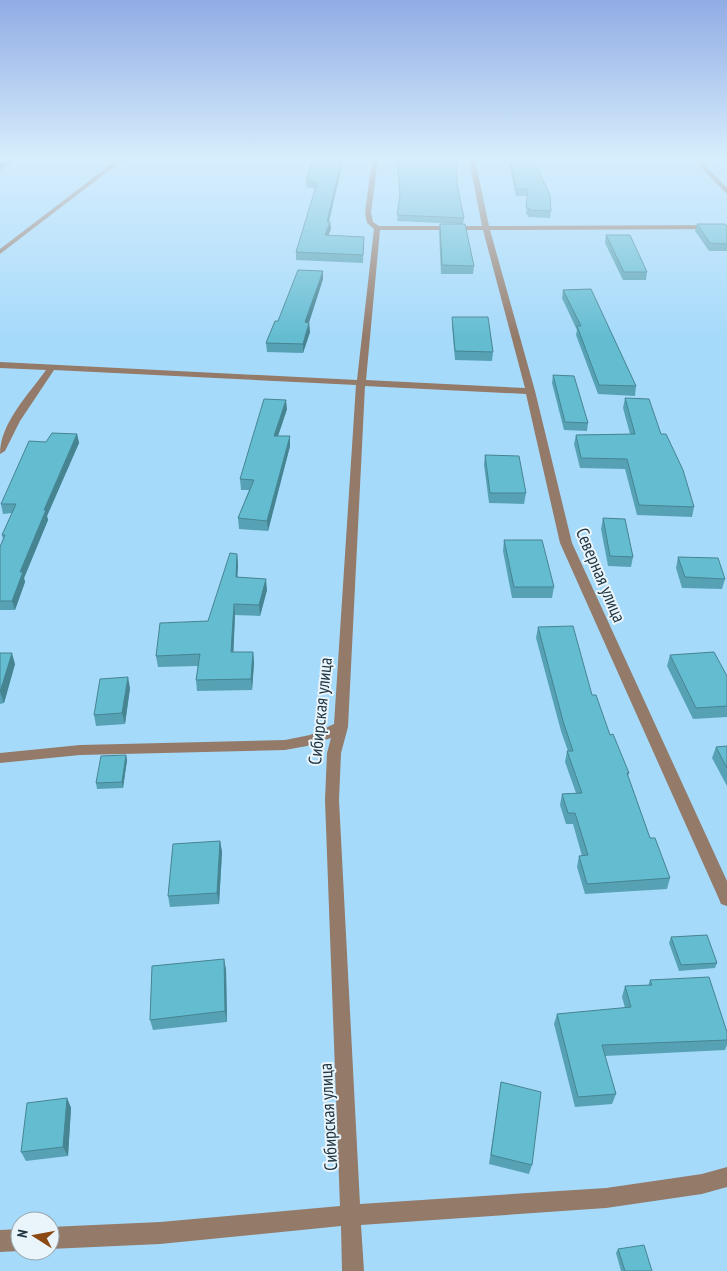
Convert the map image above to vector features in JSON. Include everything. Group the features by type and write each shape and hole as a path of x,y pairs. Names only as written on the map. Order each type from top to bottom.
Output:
{"street":[{"path":"0,252 44,218"},
{"name":"Сибирская улица","path":"353,1271 332,800 334,753 341,727 361,383 377,228 370,223 369,218"},
{"name":"Северная улица","path":"484,218 530,390 566,543 727,899"},
{"path":"377,228 727,227"},
{"path":"0,365 530,390"},
{"path":"0,451 15,421 52,366"},
{"path":"0,758 80,750 285,745 311,741 341,727"},
{"path":"60,1238 160,1233 351,1215 606,1198 702,1184 727,1177"}],"building":[{"path":"306,218 328,218 327,222 330,222 325,235 364,237 363,255 296,252"},
{"path":"440,224 465,224 474,266 442,265"},
{"path":"697,224 725,224 727,227 727,244 710,243"},
{"path":"606,235 630,235 647,272 624,272"},
{"path":"298,270 323,271 305,322 309,323 303,344 266,343 275,321 278,321"},
{"path":"591,289 636,386 599,385 577,326 581,326 563,290"},
{"path":"452,317 488,317 493,352 455,351"},
{"path":"553,375 574,376 588,423 565,422"},
{"path":"625,398 649,399 661,434 666,434 683,470 694,507 639,505 627,459 581,458 576,435 635,434"},
{"path":"264,399 286,400 274,436 290,436 267,521 238,518 254,480 240,479"},
{"path":"52,433 77,434 44,510 46,510 20,572 23,572 12,601 0,601 0,547 5,535 2,535 16,504 1,504 29,441 46,442"},
{"path":"485,455 519,456 526,493 490,493"},
{"path":"603,518 625,519 633,557 610,556"},
{"path":"504,540 542,540 554,587 514,587"},
{"path":"230,553 237,554 236,577 266,579 259,605 234,604 231,652 253,652 251,679 196,680 200,654 156,656 160,623 208,621"},
{"path":"678,557 718,558 725,579 685,577"},
{"path":"573,626 592,695 596,695 610,735 613,734 629,773 627,773 650,838 655,838 670,878 587,884 579,856 588,855 575,813 568,813 562,794 582,793 567,751 573,751 538,627"},
{"path":"714,652 727,676 727,706 696,708 670,655"},
{"path":"0,653 12,653 0,692"},
{"path":"128,677 122,713 94,715 100,679"},
{"path":"727,746 727,768 716,747"},
{"path":"126,755 122,782 96,783 101,756"},
{"path":"220,841 217,893 168,896 173,844"},
{"path":"707,935 717,963 681,965 671,937"},
{"path":"224,959 225,1011 150,1020 152,966"},
{"path":"709,977 727,1032 727,1040 602,1045 616,1094 578,1097 557,1014 631,1007 625,986 652,985 650,980"},
{"path":"501,1082 541,1092 532,1165 491,1155"},
{"path":"67,1098 63,1147 21,1152 27,1103"},
{"path":"644,1245 652,1271 625,1271 618,1249"}]}
